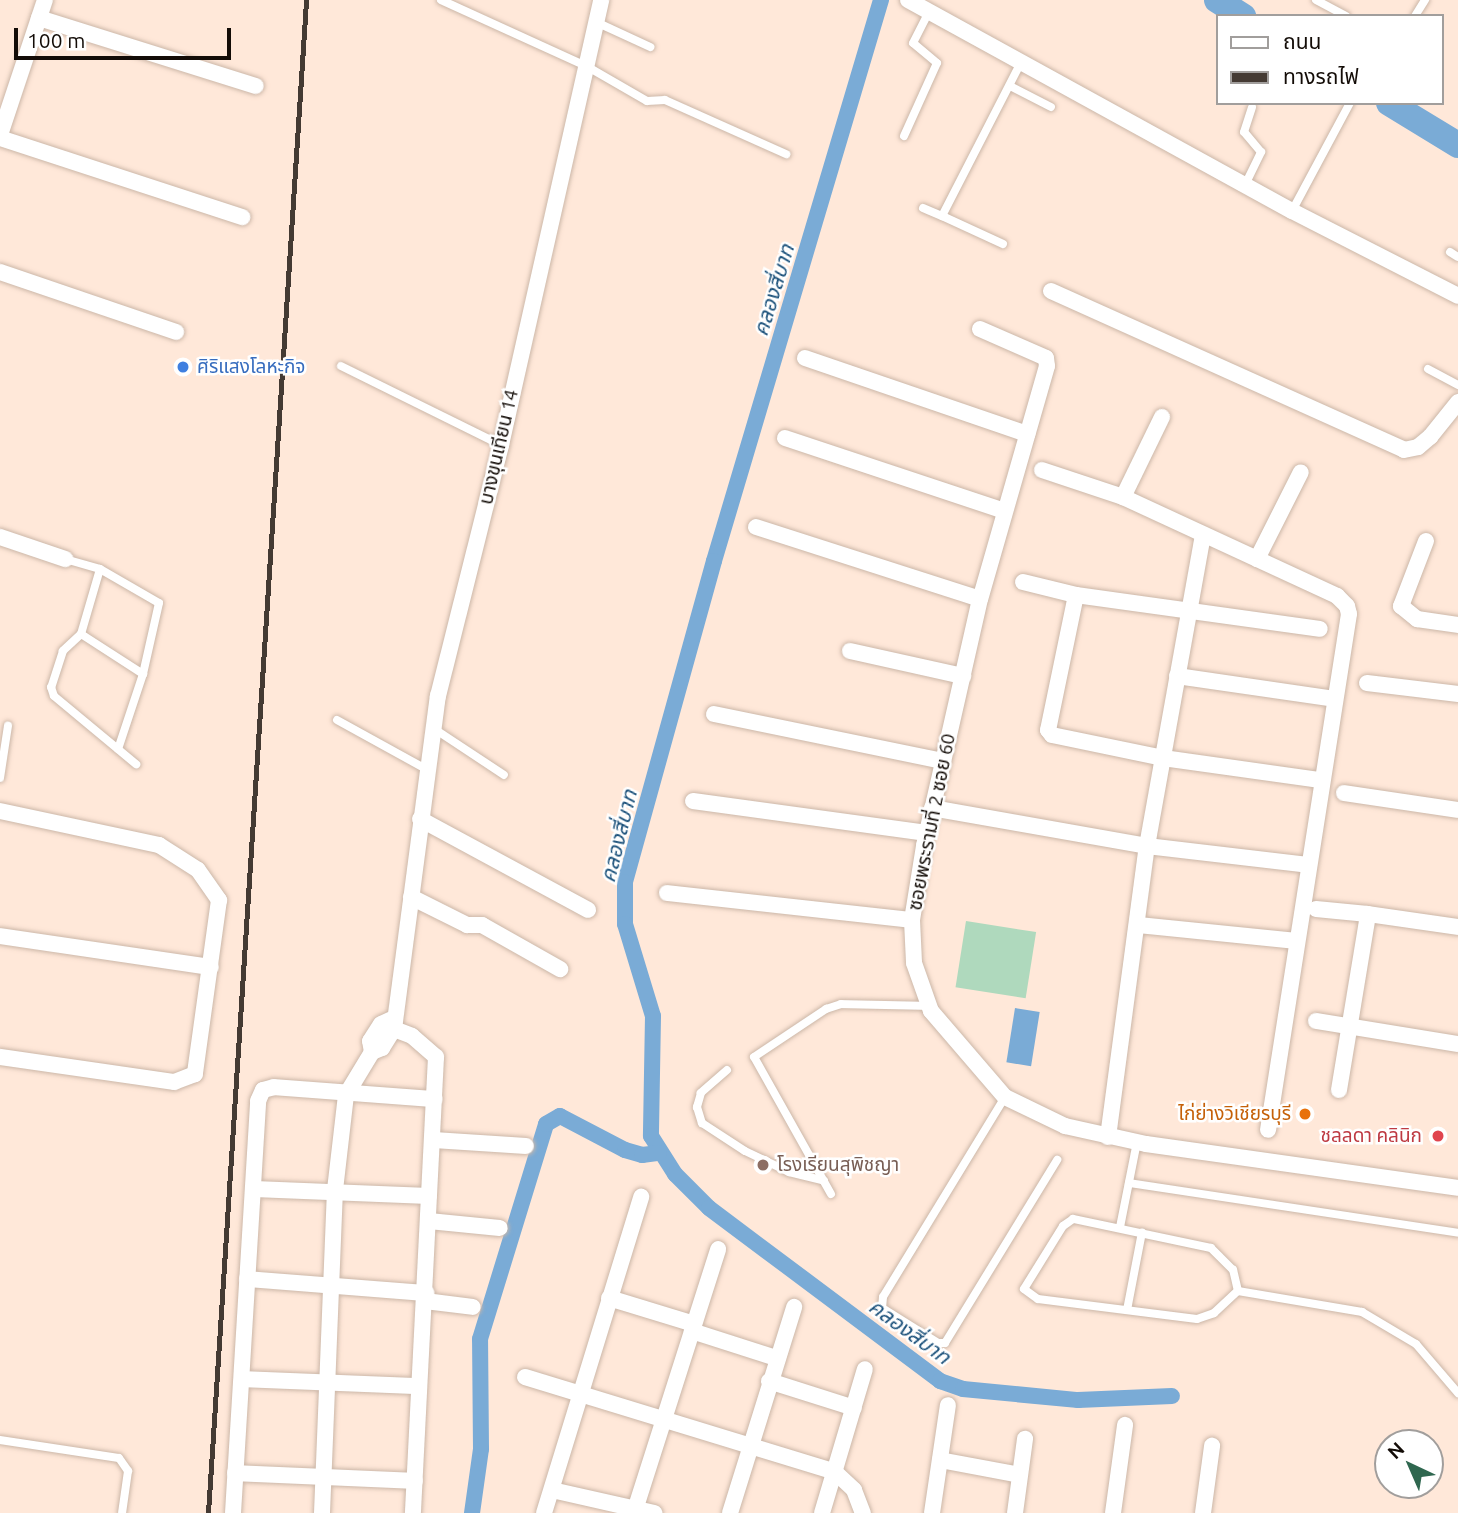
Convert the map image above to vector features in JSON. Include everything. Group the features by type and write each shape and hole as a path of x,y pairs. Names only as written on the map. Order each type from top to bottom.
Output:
{"street":[{"path":"45,0 0,136 242,216"},
{"path":"908,0 1020,64 1292,211 1458,296"},
{"name":"บางขุนเทียน 14","path":"395,1015 433,728 587,67 596,22 596,2"},
{"path":"39,18 256,86"},
{"path":"0,272 176,332"},
{"path":"1051,291 1404,450 1418,447 1453,419 1458,402"},
{"name":"ซอยพระรามที่ 2 ซอย 60","path":"979,329 1046,358 980,599 927,833 912,920 914,963 929,1006 959,1048 1005,1097 1065,1126 1137,1142 1458,1188"},
{"path":"805,358 1027,434"},
{"path":"1123,498 1162,416"},
{"path":"785,438 1004,511"},
{"path":"1042,470 1123,498 1337,596 1347,606 1268,1130"},
{"path":"1257,559 1301,472"},
{"path":"756,527 980,599"},
{"path":"1108,1137 1139,925 1147,846 1203,536"},
{"path":"0,537 65,559"},
{"path":"1426,541 1401,606 1417,619 1458,625"},
{"path":"1023,582 1076,595 1320,629"},
{"path":"1076,595 1050,733 1163,758 1320,780"},
{"path":"850,651 962,676"},
{"path":"1177,676 1334,699"},
{"path":"1367,683 1458,694"},
{"path":"714,714 943,761"},
{"path":"1344,793 1458,810"},
{"path":"693,801 927,833"},
{"path":"932,808 1147,846 1308,865"},
{"path":"0,811 140,838 198,870 219,900 199,1064 186,1080 174,1082 0,1057"},
{"path":"421,819 588,910"},
{"path":"667,893 912,920"},
{"path":"411,897 467,925 482,925 559,969"},
{"path":"1316,909 1458,927"},
{"path":"1339,1090 1368,914"},
{"path":"1139,925 1296,941"},
{"path":"0,936 211,967"},
{"path":"322,1513 335,1190 346,1095 372,1052 382,1048 395,1015 412,1036 436,1057 434,1140 413,1513"},
{"path":"1316,1021 1458,1044"},
{"path":"233,1513 258,1101 263,1090 274,1087 346,1095 435,1099"},
{"path":"434,1140 526,1146"},
{"path":"254,1189 335,1190 429,1196"},
{"path":"544,1513 641,1197"},
{"path":"429,1221 500,1228"},
{"path":"634,1511 718,1250"},
{"path":"247,1279 333,1284 473,1307"},
{"path":"609,1298 776,1358"},
{"path":"730,1513 794,1307"},
{"path":"822,1513 865,1369"},
{"path":"525,1377 750,1443 835,1472 854,1490 863,1513"},
{"path":"242,1379 419,1387"},
{"path":"769,1381 854,1408"},
{"path":"932,1513 948,1405"},
{"path":"1113,1513 1125,1425"},
{"path":"1015,1513 1025,1440"},
{"path":"1203,1513 1212,1446"},
{"path":"940,1460 1020,1475"},
{"path":"235,1473 415,1481"},
{"path":"552,1490 634,1511 654,1513"}],"lane":[{"path":"441,0 587,67 647,101 666,100 786,154"},
{"path":"1316,0 1342,14"},
{"path":"904,136 937,63 913,43 928,13"},
{"path":"596,22 650,47"},
{"path":"942,216 1020,64"},
{"path":"1010,86 1051,107"},
{"path":"1292,211 1349,105"},
{"path":"1245,185 1262,152 1244,132 1252,107"},
{"path":"923,208 1003,244"},
{"path":"341,366 501,445"},
{"path":"1427,369 1458,385"},
{"path":"65,559 100,569 159,603 143,674 118,749"},
{"path":"100,569 80,634 63,651 51,687 54,696 136,764"},
{"path":"80,634 143,674"},
{"path":"337,720 426,769"},
{"path":"0,778 8,726"},
{"path":"433,728 504,775"},
{"path":"831,1194 754,1060 755,1055 826,1009 841,1004 929,1006"},
{"path":"727,1070 701,1093 697,1107 702,1123 745,1151 789,1172 824,1181"},
{"path":"1005,1097 883,1297 882,1308 943,1345 1057,1160"},
{"path":"1120,1227 1137,1142"},
{"path":"1129,1183 1458,1233"},
{"path":"1238,1291 1233,1270 1211,1248 1120,1227 1070,1220 1024,1289 1038,1299 1197,1319 1213,1313 1238,1291 1337,1306 1387,1322 1416,1344 1458,1393"},
{"path":"1127,1310 1142,1232"},
{"path":"0,1440 119,1458 128,1471 122,1513"}],"green space":[{"path":"966,921 1036,932 1026,998 956,987"}],"water":[{"path":"1015,1008 1040,1012 1031,1066 1006,1062"}],"waterway":[{"name":"คลองสี่บาท","path":"881,0 714,561 625,882 625,924 653,1016 651,1136 675,1174 709,1208 940,1381 963,1389 1078,1400 1172,1396"},
{"path":"1217,0 1240,14"},
{"path":"1392,105 1458,145"},
{"path":"472,1513 481,1449 480,1339 546,1124 560,1116 625,1150 642,1155 659,1153"}],"railway":[{"path":"208,1513 306,0"}],"place":[{"name":"ศิริแสงโลหะกิจ","path":"183,367"},
{"name":"ไก่ย่างวิเชียรบุรี","path":"1305,1114"},
{"name":"ชลลดา คลินิก","path":"1438,1136"},
{"name":"โรงเรียนสุพิชญา","path":"763,1165"}]}
